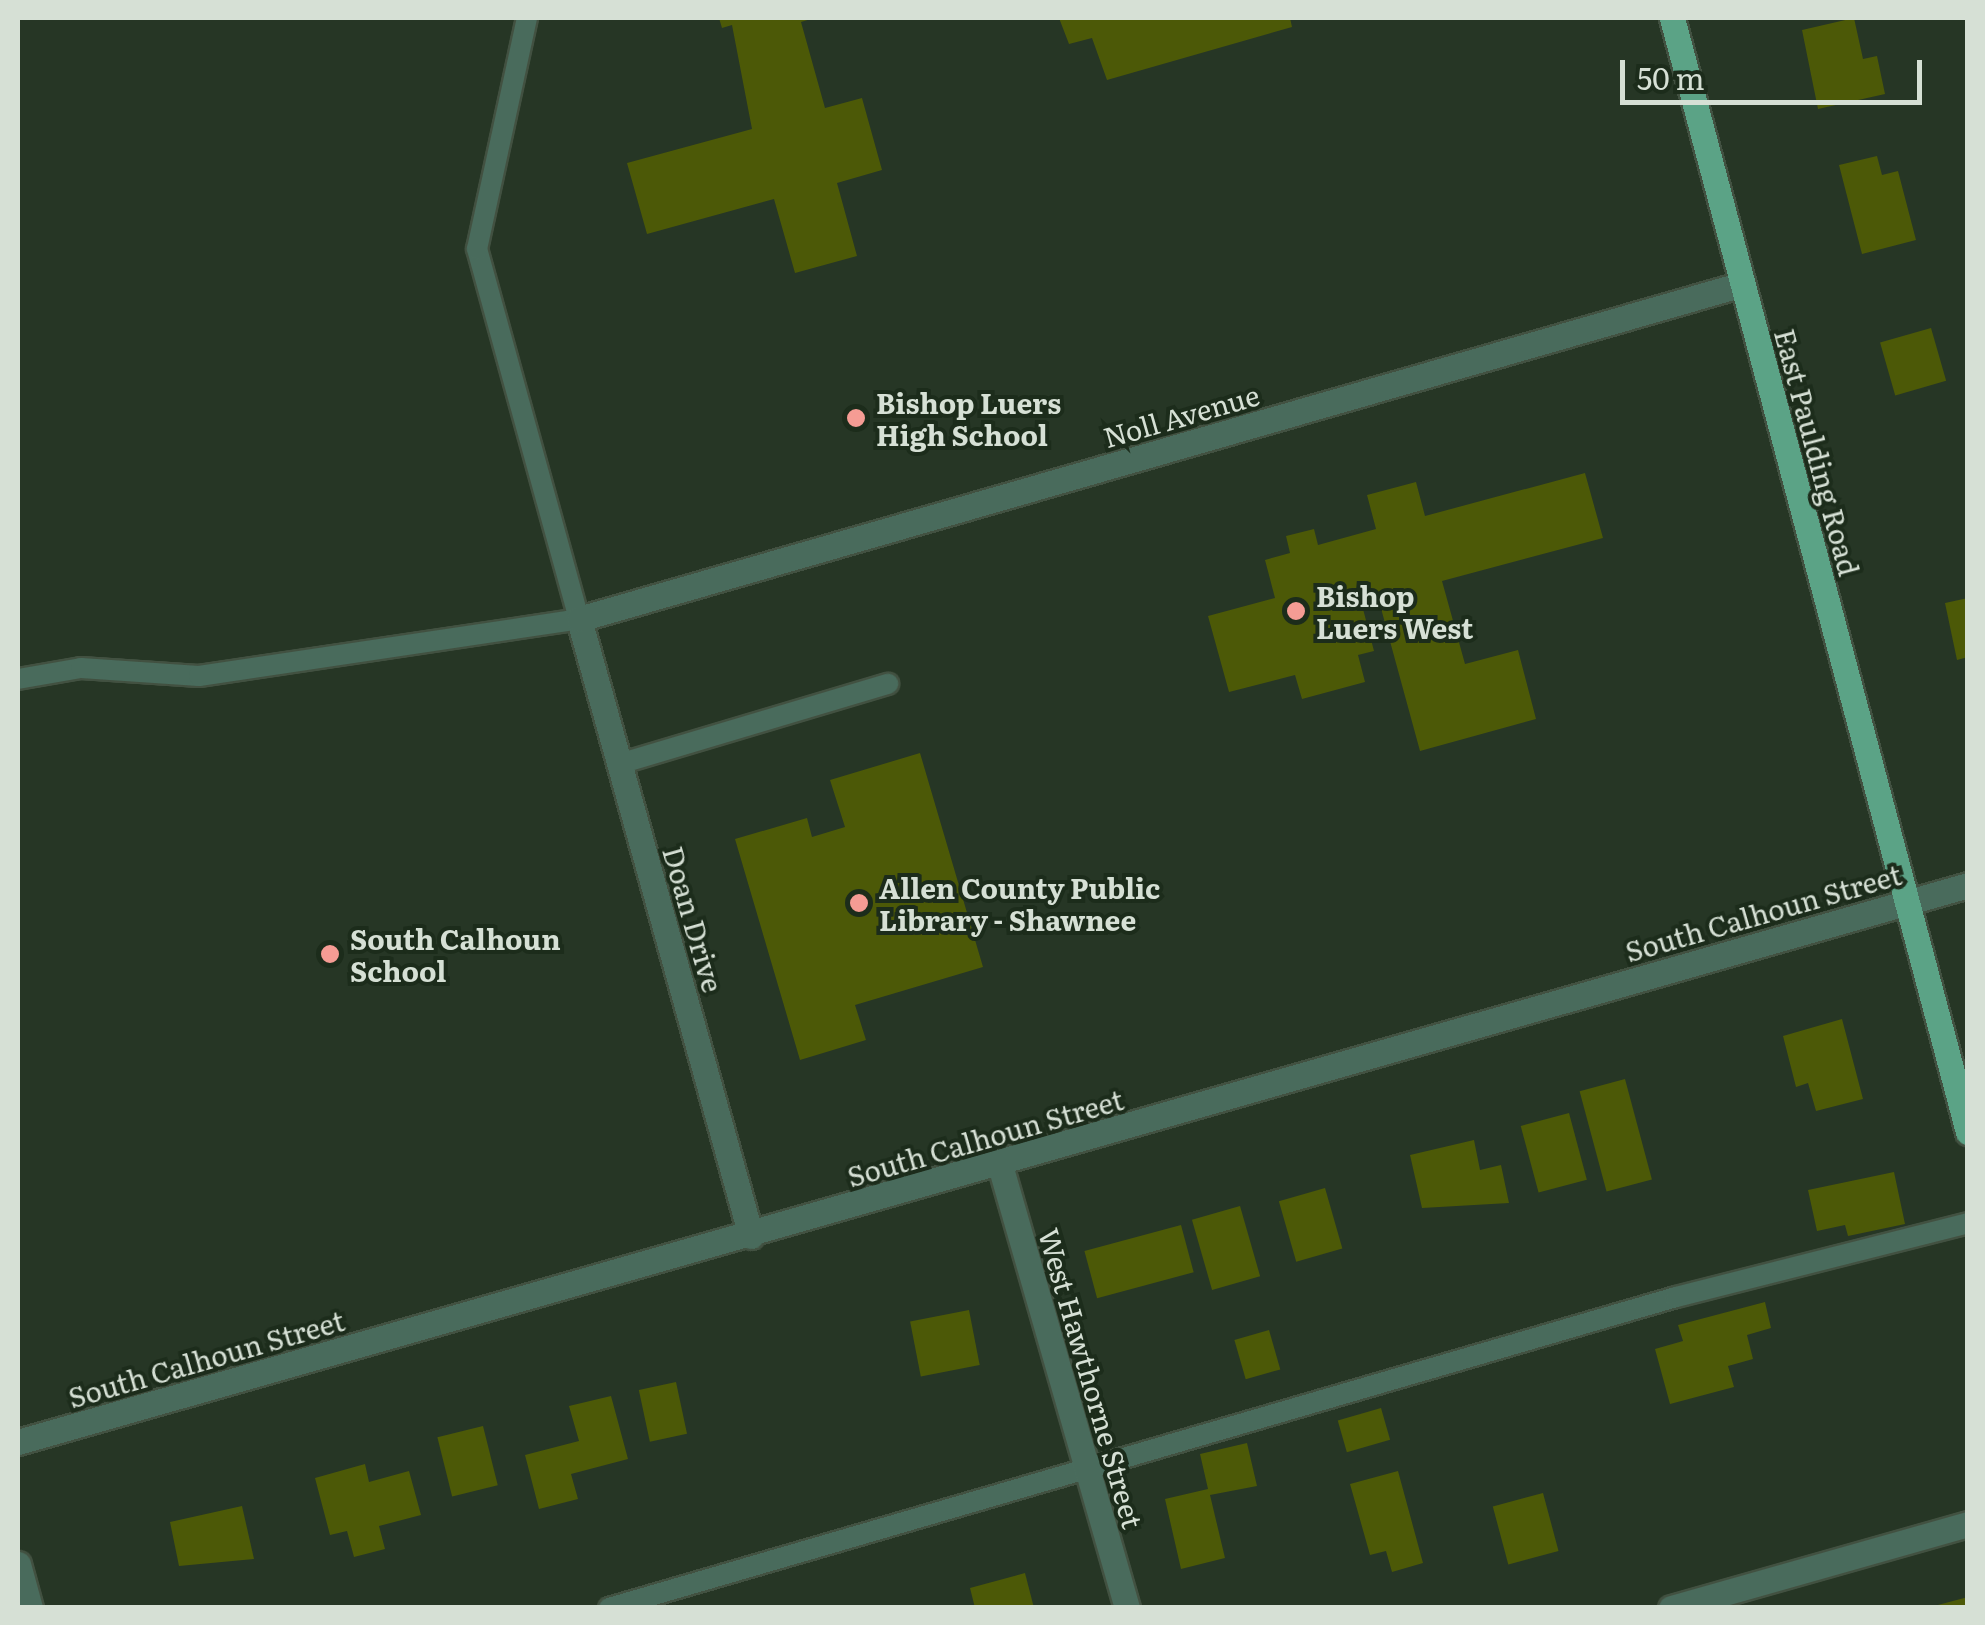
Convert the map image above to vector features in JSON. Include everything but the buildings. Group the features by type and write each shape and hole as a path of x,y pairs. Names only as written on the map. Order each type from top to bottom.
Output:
{"main road":[{"name":"East Paulding Road","path":"1672,18 1968,1132"}],"street":[{"name":"Noll Avenue","path":"578,620 1743,284"},
{"name":"Doan Drive","path":"578,620 751,1236"},
{"name":"South Calhoun Street","path":"18,1442 751,1236 1968,885"},
{"name":"West Hawthorne Street","path":"1000,1164 1127,1608"},
{"path":"1671,1608 1968,1524"},
{"path":"18,1564 30,1608"}],"lane":[{"path":"18,679 81,668 200,676 578,620 477,249 527,18"},
{"path":"620,764 888,684"},
{"path":"610,1608 1086,1467 1968,1223"}],"place":[{"name":"Bishop Luers High School","path":"856,418"},
{"name":"Bishop Luers West","path":"1296,611"},
{"name":"Allen County Public Library - Shawnee","path":"859,903"},
{"name":"South Calhoun School","path":"330,954"}]}
